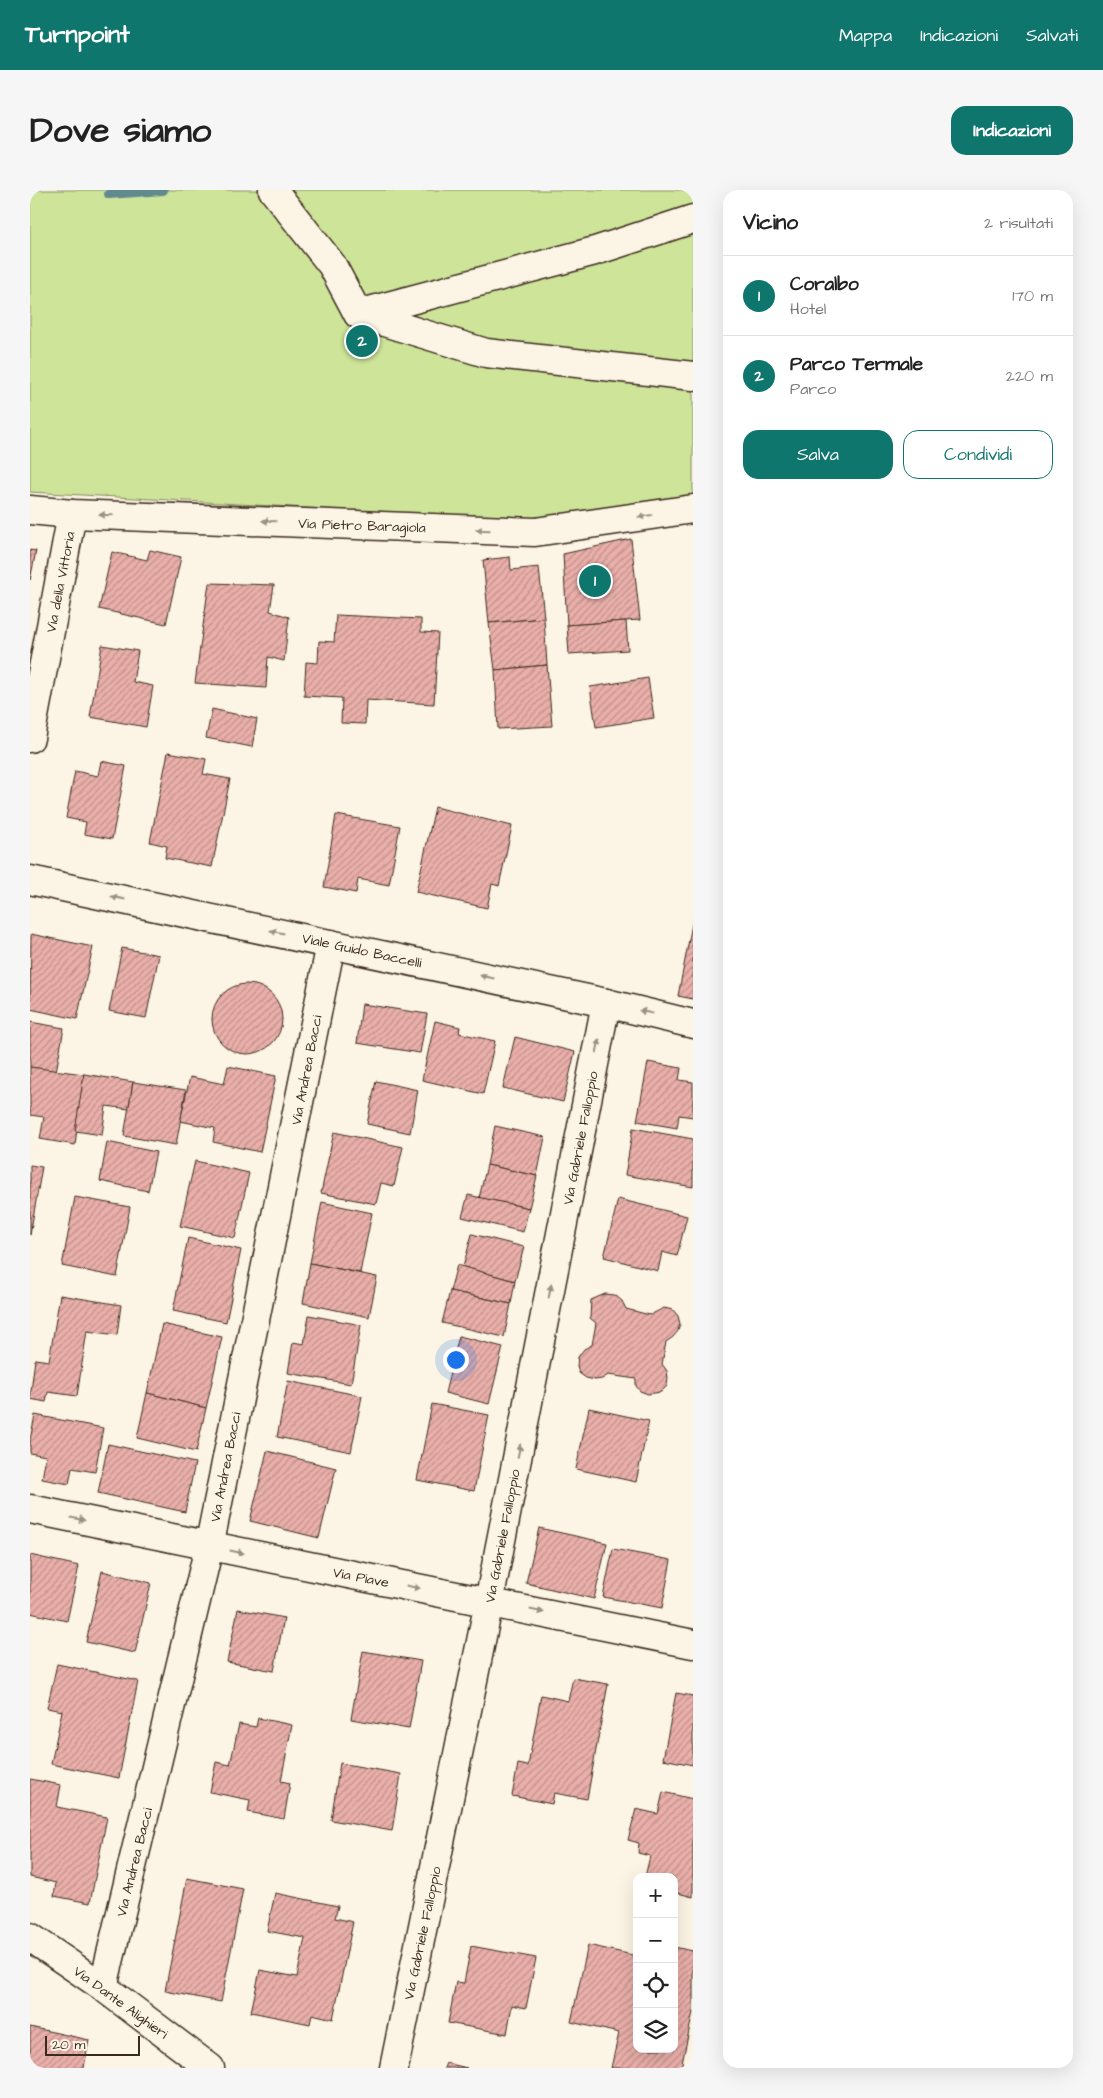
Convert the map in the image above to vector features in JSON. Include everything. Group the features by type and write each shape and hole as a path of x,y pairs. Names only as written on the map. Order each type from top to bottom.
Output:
{"street":[{"path":"286,195 332,265 358,314 486,353 693,376"},
{"path":"358,314 595,251 693,219"},
{"name":"Via Pietro Baragiola","path":"30,510 72,514 535,532 693,509"},
{"name":"Via della Vittoria","path":"30,738 72,514"},
{"name":"Viale Guido Baccelli","path":"30,880 606,1003 693,1024"},
{"name":"Via Andrea Bacci","path":"103,1987 209,1547 331,944"},
{"name":"Via Gabriele Falloppio","path":"394,2068 489,1602 606,1003"},
{"name":"Via Piave","path":"30,1509 209,1547 693,1644"},
{"name":"Via Dante Alighieri","path":"30,1938 103,1987 210,2068"}],"green space":[{"path":"30,190 693,190 693,498 534,521 30,492"}],"building":[{"path":"631,539 640,620 567,625 563,554"},
{"path":"30,550 36,551 30,580"},
{"path":"150,550 181,557 166,624 99,609 112,552 147,560"},
{"path":"510,557 511,570 539,567 544,618 489,623 483,560"},
{"path":"209,583 274,585 270,611 289,617 284,661 268,657 266,688 195,683"},
{"path":"336,615 421,619 421,632 438,633 434,704 366,700 365,724 341,723 342,698 304,696 306,662 318,663 319,641 334,642"},
{"path":"544,618 547,665 495,670 489,623"},
{"path":"626,621 628,650 569,654 567,625"},
{"path":"102,645 138,651 133,682 153,686 146,727 90,717"},
{"path":"547,665 552,726 498,729 495,670"},
{"path":"648,678 654,718 596,727 590,687"},
{"path":"212,709 257,719 252,747 206,738"},
{"path":"168,752 206,759 203,774 230,779 212,867 165,858 167,846 150,842"},
{"path":"101,761 126,766 112,839 84,834 86,822 66,818 75,771 98,776"},
{"path":"435,807 512,826 499,886 492,884 487,908 416,892"},
{"path":"336,815 400,826 389,885 358,879 356,893 324,887"},
{"path":"693,919 693,999 678,996"},
{"path":"31,934 93,947 77,1019 30,1009"},
{"path":"122,948 159,955 146,1018 109,1011"},
{"path":"247,984 260,987 272,994 279,1006 282,1019 279,1032 272,1044 260,1051 247,1054 234,1051 222,1044 215,1032 212,1019 215,1006 222,994 234,987"},
{"path":"362,1004 427,1014 420,1053 357,1043"},
{"path":"435,1021 460,1027 459,1033 495,1041 483,1094 422,1080"},
{"path":"30,1022 64,1028 56,1072 30,1067"},
{"path":"515,1037 575,1052 563,1102 503,1088"},
{"path":"648,1062 681,1068 679,1080 693,1082 693,1117 679,1115 677,1128 637,1121"},
{"path":"228,1066 276,1076 260,1152 213,1142 215,1128 180,1121 190,1077 224,1084"},
{"path":"30,1067 84,1074 75,1145 40,1139 44,1117 30,1115"},
{"path":"84,1074 133,1082 129,1109 106,1106 102,1135 75,1131"},
{"path":"376,1081 418,1090 410,1133 367,1124"},
{"path":"133,1082 186,1090 176,1145 124,1136"},
{"path":"495,1126 545,1137 537,1176 487,1165"},
{"path":"633,1128 693,1139 693,1187 625,1175"},
{"path":"334,1132 403,1147 394,1186 381,1183 376,1204 321,1193"},
{"path":"107,1142 156,1152 148,1191 100,1181"},
{"path":"195,1161 249,1173 235,1238 180,1226"},
{"path":"30,1165 42,1167 30,1235"},
{"path":"487,1165 537,1176 529,1208 479,1198"},
{"path":"468,1195 529,1208 523,1232 462,1217"},
{"path":"75,1197 130,1207 117,1277 62,1266"},
{"path":"618,1199 687,1216 677,1256 662,1252 658,1271 604,1257"},
{"path":"322,1202 372,1213 360,1273 310,1263"},
{"path":"472,1234 524,1247 515,1281 463,1267"},
{"path":"188,1238 241,1250 226,1322 173,1311"},
{"path":"310,1263 377,1277 369,1317 303,1303"},
{"path":"457,1265 515,1281 511,1304 450,1291"},
{"path":"450,1291 511,1304 504,1337 442,1323"},
{"path":"605,1294 615,1295 622,1301 626,1309 650,1315 664,1308 673,1310 678,1316 680,1324 678,1331 666,1342 662,1364 667,1371 668,1378 667,1386 661,1392 648,1394 640,1391 636,1386 636,1379 608,1375 602,1379 595,1380 586,1378 579,1373 577,1366 578,1357 584,1349 592,1345 596,1323 590,1318 591,1300"},
{"path":"60,1295 121,1305 117,1335 87,1331 77,1396 48,1392 46,1402 30,1399 35,1359 49,1361"},
{"path":"309,1315 361,1325 351,1384 288,1373 293,1342 304,1344"},
{"path":"162,1324 222,1337 206,1408 147,1393"},
{"path":"459,1336 503,1347 489,1404 445,1393"},
{"path":"288,1381 362,1396 351,1452 277,1437"},
{"path":"147,1393 206,1408 196,1452 137,1438"},
{"path":"432,1404 489,1415 474,1491 417,1480"},
{"path":"589,1408 649,1421 636,1482 576,1469"},
{"path":"35,1415 103,1428 95,1472 72,1468 69,1484 42,1479 46,1456 30,1453 30,1440"},
{"path":"108,1444 195,1463 185,1512 98,1493"},
{"path":"267,1451 336,1468 319,1538 250,1521"},
{"path":"539,1528 607,1543 594,1599 526,1583"},
{"path":"613,1549 671,1560 662,1608 603,1597"},
{"path":"30,1555 79,1566 67,1621 30,1613"},
{"path":"102,1571 151,1583 135,1653 86,1642"},
{"path":"238,1609 284,1618 274,1671 227,1662"},
{"path":"363,1651 421,1661 409,1729 351,1719"},
{"path":"57,1664 138,1681 119,1778 51,1764 62,1711 47,1708"},
{"path":"573,1678 608,1684 587,1799 554,1793 552,1804 512,1796 518,1764 528,1766 541,1695 568,1701"},
{"path":"676,1693 693,1696 693,1765 663,1759"},
{"path":"258,1718 292,1725 281,1781 290,1783 284,1819 248,1812 250,1800 210,1792 216,1762 230,1765 239,1724 256,1727"},
{"path":"340,1763 401,1774 392,1831 331,1820"},
{"path":"30,1779 61,1785 57,1807 107,1817 90,1903 54,1896 56,1883 30,1877"},
{"path":"663,1792 693,1799 693,1897 678,1893 678,1873 646,1873 650,1856 638,1853 639,1843 628,1840 636,1809 658,1814"},
{"path":"187,1878 243,1889 221,2002 165,1991"},
{"path":"275,1893 338,1906 335,1918 353,1922 333,2019 312,2014 310,2024 251,2012 260,1970 297,1977 305,1938 267,1931"},
{"path":"588,1945 633,1955 633,2053 678,2053 678,1948 693,1951 693,2012 681,2068 611,2068 619,2033 571,2022"},
{"path":"471,1946 536,1958 526,2008 512,2005 507,2034 448,2023 456,1982 464,1983"},
{"path":"30,2027 89,2040 84,2068 30,2068"},
{"path":"446,2063 467,2068 444,2068"}],"waterway":[{"path":"109,194 163,190"}],"place":[{"name":"Parco Termale","path":"362,341"},
{"name":"Coralbo","path":"595,581"}]}
